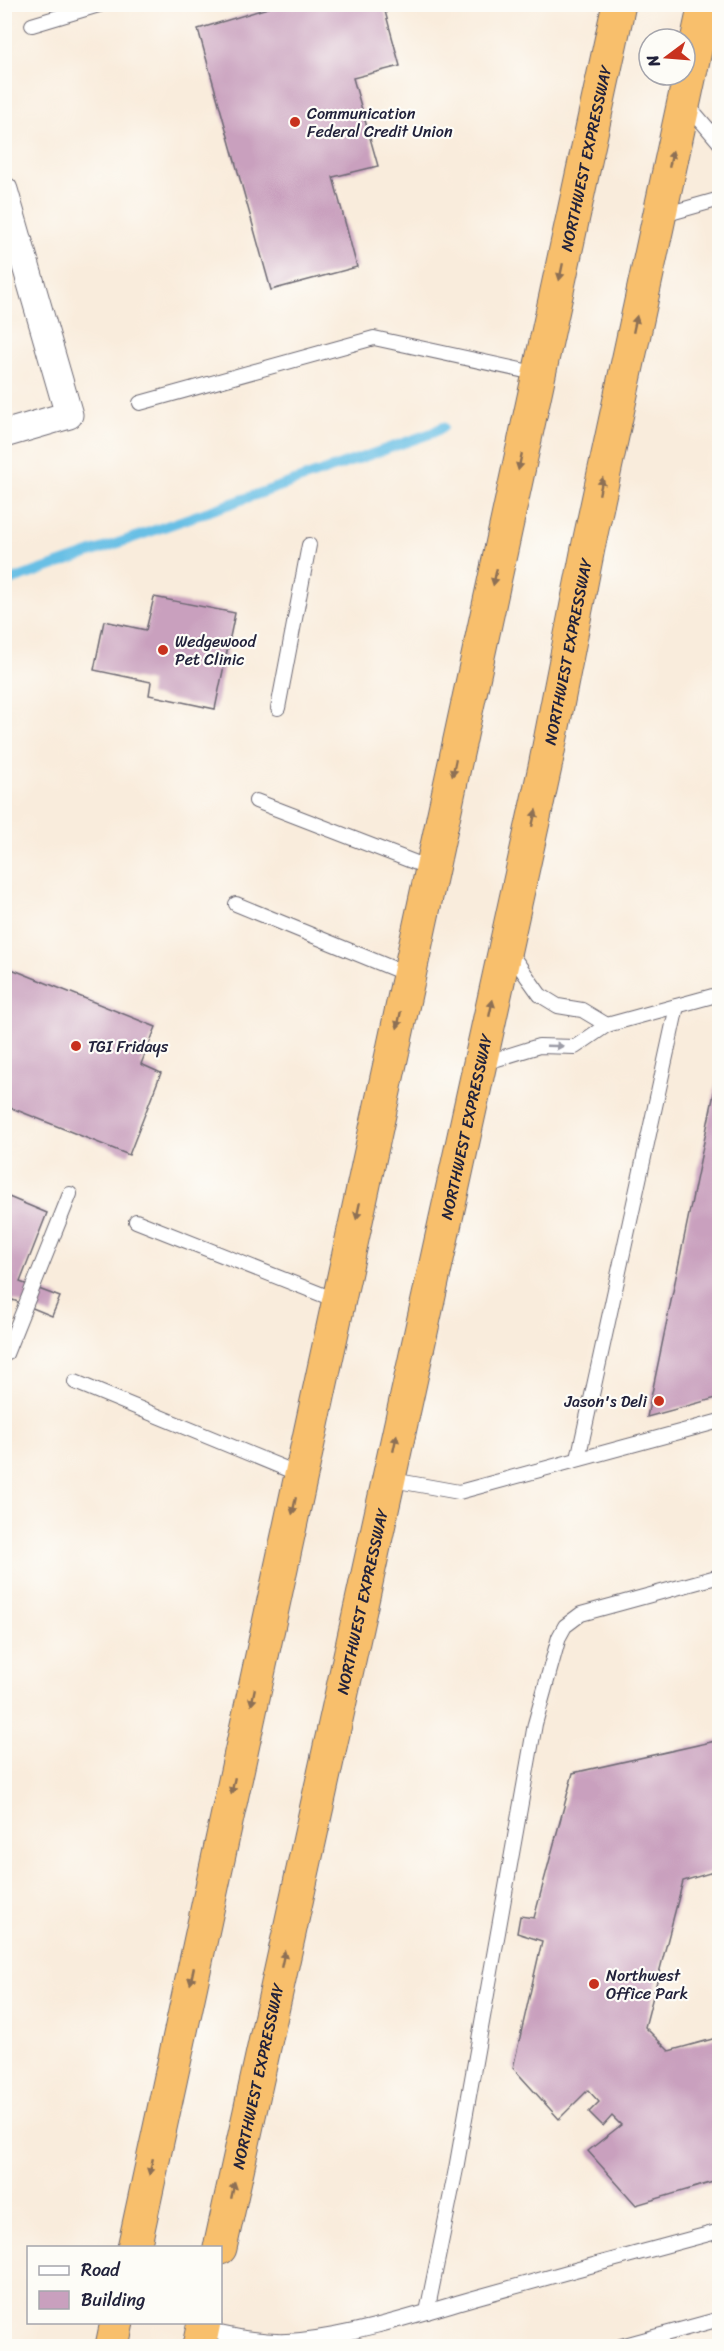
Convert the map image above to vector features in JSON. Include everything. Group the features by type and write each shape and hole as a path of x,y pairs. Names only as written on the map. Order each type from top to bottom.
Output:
{"highway":[{"name":"NORTHWEST EXPRESSWAY","path":"134,2246 619,4"},
{"name":"NORTHWEST EXPRESSWAY","path":"220,2246 545,767 589,543 705,4"},
{"path":"112,2346 117,2324"}],"street":[{"path":"4,190 69,415 4,434"}],"lane":[{"path":"32,25 102,4"},
{"path":"684,101 720,143"},
{"path":"658,216 720,199"},
{"path":"140,403 374,338 539,374"},
{"path":"278,708 309,545"},
{"path":"256,801 432,869"},
{"path":"236,904 409,975"},
{"path":"505,946 540,995 558,1006 582,1010 607,1025"},
{"path":"479,1065 539,1046 575,1047 607,1025 720,994"},
{"path":"578,1459 677,1006"},
{"path":"6,1354 70,1194"},
{"path":"136,1221 338,1301"},
{"path":"75,1382 300,1475"},
{"path":"387,1479 459,1492 720,1421"},
{"path":"427,2312 456,2169 535,1724 559,1637 565,1626 581,1614 720,1576"},
{"path":"202,2333 253,2340 301,2343 427,2312 720,2231"},
{"path":"621,2346 720,2319"}],"building":[{"name":"Communication Federal Credit Union","path":"281,4 383,4 400,66 353,78 378,166 333,177 357,267 271,290 198,29"},
{"name":"Wedgewood Pet Clinic","path":"154,597 235,613 215,709 149,695 151,682 94,670 104,621 146,630"},
{"name":"TGI Fridays","path":"4,966 156,1027 141,1064 161,1073 129,1155 4,1105"},
{"path":"718,1074 720,1397 647,1417"},
{"path":"4,1195 47,1213 20,1282 60,1297 52,1316 13,1300 4,1317"},
{"name":"Northwest Office Park","path":"720,1740 720,1870 683,1881 645,2027 669,2051 720,2037 720,2180 636,2205 588,2151 621,2125 612,2116 603,2126 589,2112 599,2102 588,2090 559,2119 513,2068 542,1941 517,1933 520,1916 534,1918 573,1773"}],"waterway":[{"path":"4,583 432,433 443,427"}],"place":[{"name":"Communication Federal Credit Union","path":"295,122"},
{"name":"Wedgewood Pet Clinic","path":"163,650"},
{"name":"TGI Fridays","path":"76,1046"},
{"name":"Jason's Deli","path":"659,1401"},
{"name":"Northwest Office Park","path":"594,1984"}]}
